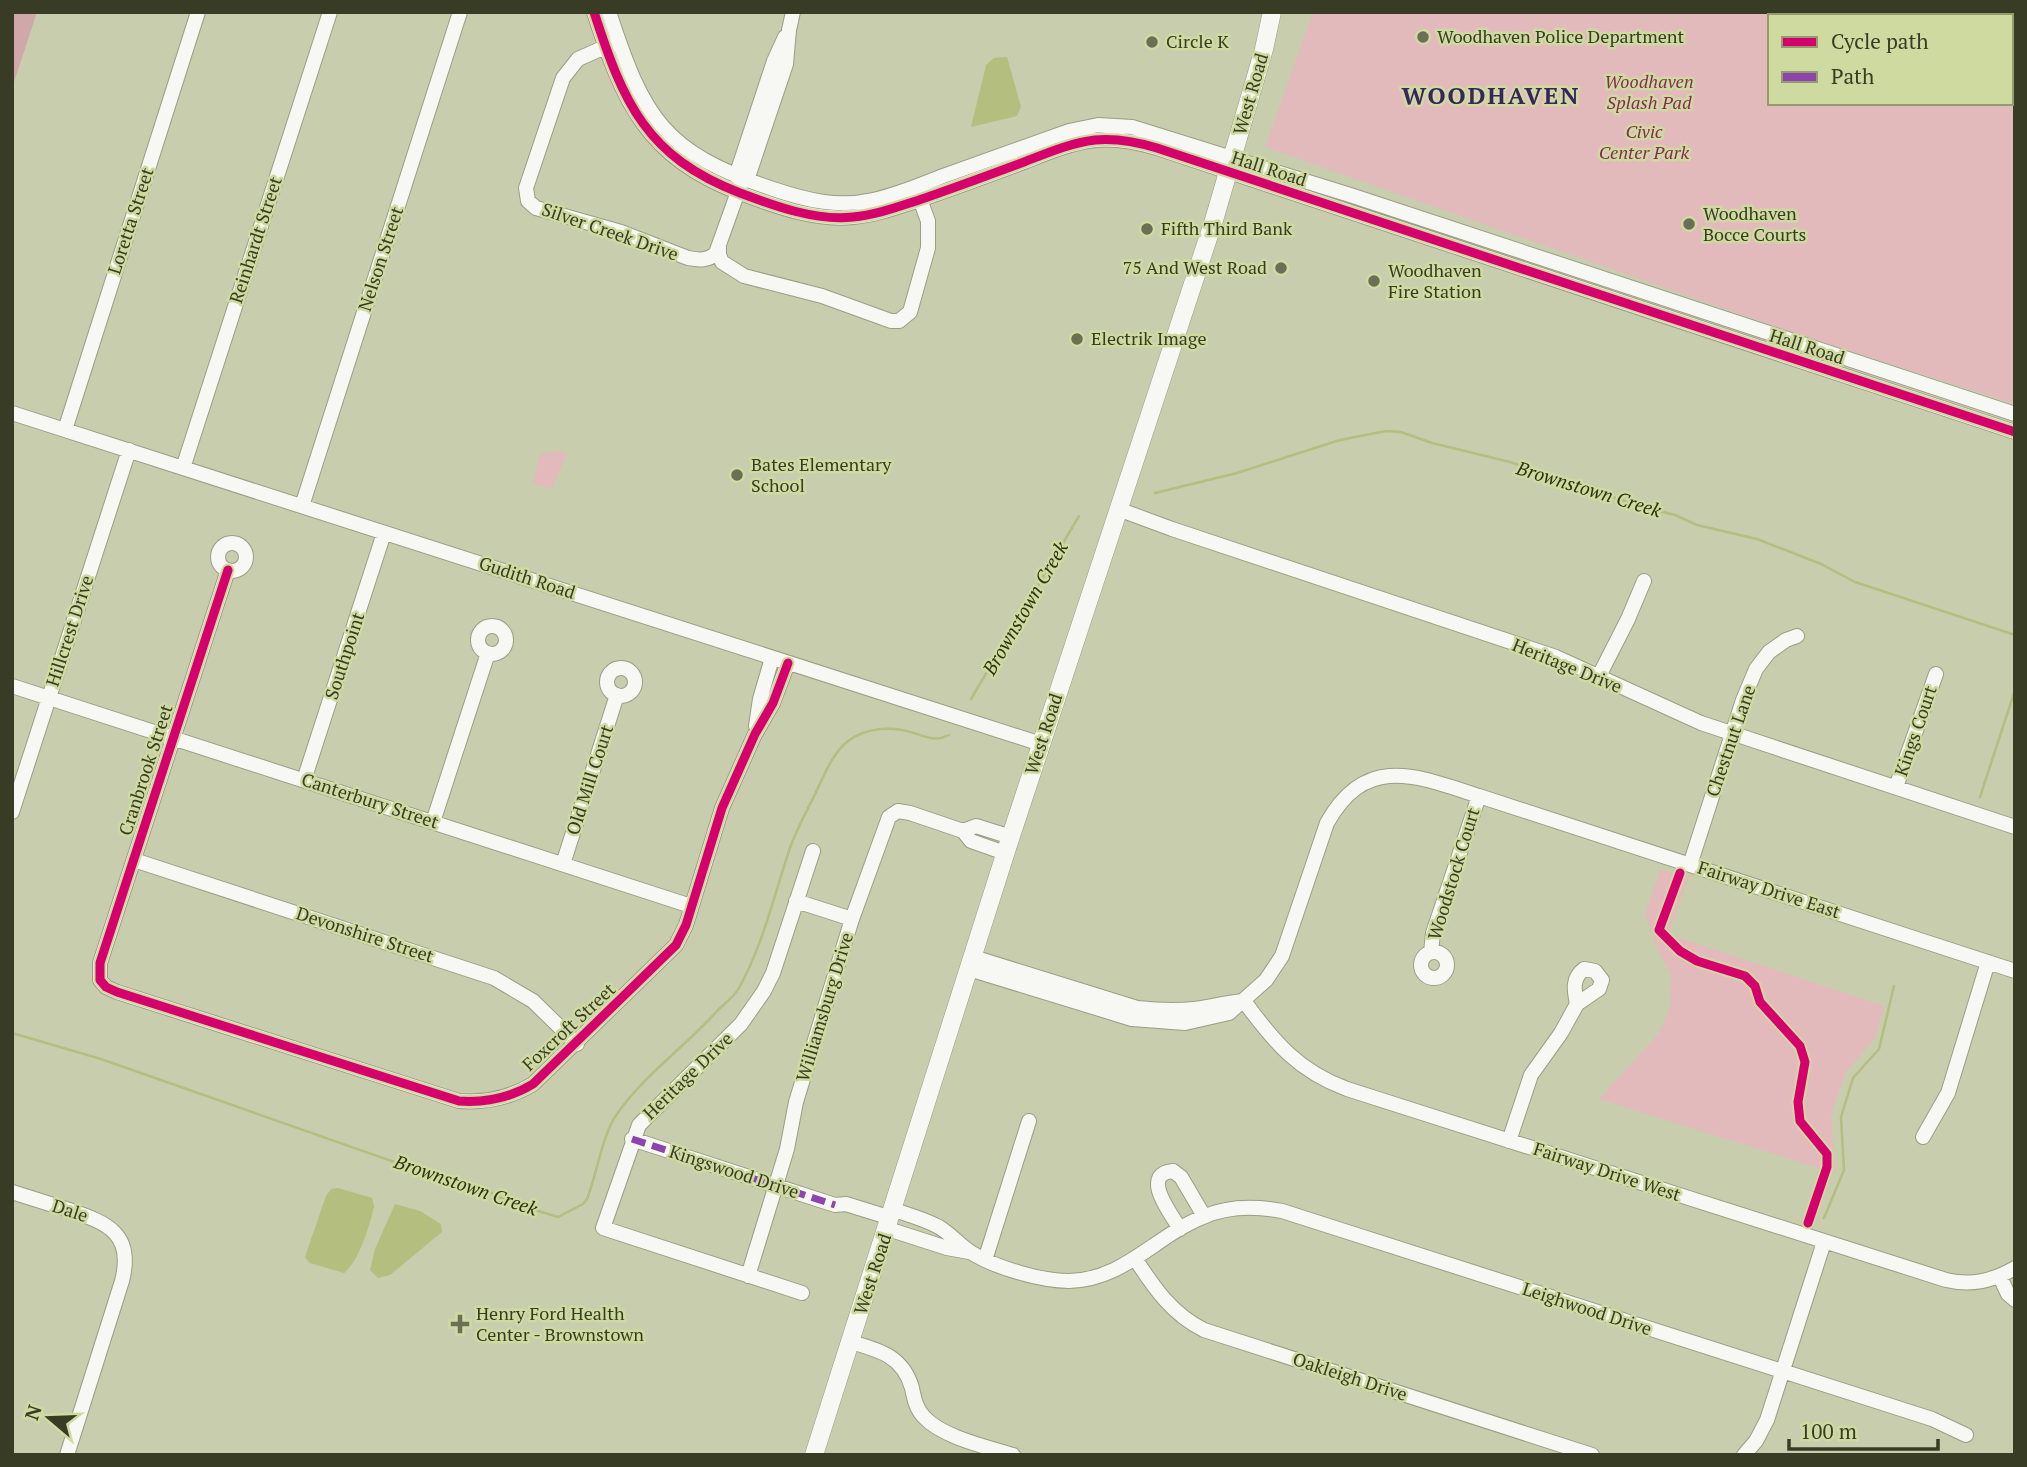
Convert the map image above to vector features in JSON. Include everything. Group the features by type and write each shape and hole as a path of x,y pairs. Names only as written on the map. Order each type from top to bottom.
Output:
{"main road":[{"name":"West Road","path":"814,1455 1008,845 1231,165 1272,12"}],"street":[{"name":"Loretta Street","path":"65,430 198,12"},
{"name":"Reinhardt Street","path":"183,468 330,12"},
{"name":"Nelson Street","path":"302,506 460,12"},
{"name":"Hall Road","path":"594,12 638,91 663,128 697,158 802,212 835,218 873,215 918,193 1049,145 1131,134 1231,165 1301,179 2015,414"},
{"name":"Hall Road","path":"608,12 612,44"},
{"path":"793,12 786,64 719,247 722,262 744,276 822,296 891,321 899,321 906,318 910,312 929,248 928,221 918,193"},
{"name":"Silver Creek Drive","path":"612,44 578,59 563,78 526,188 528,201 536,208 621,232 688,258 710,258 719,247"},
{"name":"Hall Road","path":"1231,165 1296,195 2015,432"},
{"path":"1296,195 1301,179"},
{"path":"1345,211 1350,195"},
{"path":"1483,257 1488,241"},
{"path":"1700,328 1706,312"},
{"path":"1897,393 1902,377"},
{"name":"Gudith Road","path":"12,413 1041,744"},
{"name":"Hillcrest Drive","path":"12,812 129,450"},
{"name":"Heritage Drive","path":"1118,509 1556,657 1681,716 2015,827"},
{"name":"Southpoint","path":"304,780 384,533"},
{"name":"Cranbrook Street","path":"100,980 100,963 228,570"},
{"path":"1599,677 1644,581"},
{"name":"Chestnut Lane","path":"1690,864 1755,669 1769,652 1797,635"},
{"path":"433,822 488,653"},
{"name":"Foxcroft Street","path":"755,734 760,699 772,658"},
{"name":"Foxcroft Street","path":"100,980 106,987 117,992 459,1101 498,1100 523,1090 542,1077 577,1044 669,953 683,932 722,807 755,734 773,703 788,663"},
{"name":"Kings Court","path":"1896,788 1936,674"},
{"name":"Canterbury Street","path":"12,686 691,906"},
{"name":"Old Mill Court","path":"563,864 617,695"},
{"name":"Fairway Drive East","path":"1244,1001 1266,980 1282,956 1327,823 1340,802 1362,785 1381,777 1407,775 1690,864 2015,971"},
{"name":"Woodstock Court","path":"1431,952 1433,933 1479,796"},
{"name":"Williamsburg Drive","path":"748,1276 787,1149 796,1102 852,919 886,821 892,814 904,811 963,831 971,841 1008,845"},
{"name":"Heritage Drive","path":"803,1293 603,1228 632,1139 643,1119 724,1041 753,1009 773,973 813,851"},
{"name":"Devonshire Street","path":"134,860 494,978 533,1001 577,1044"},
{"path":"796,901 852,919"},
{"path":"1923,1137 1948,1093 1988,962"},
{"path":"971,963 1089,1000 1137,1008 1163,1011 1196,1009 1224,1002 1244,1001"},
{"name":"Fairway Drive West","path":"1244,1001 1281,1049 1320,1077 1347,1089 1956,1282 1976,1283 2000,1277"},
{"path":"1509,1140 1527,1082 1561,1033 1577,1004"},
{"path":"985,1260 1030,1121"},
{"name":"Kingswood Drive","path":"632,1139 835,1205 843,1212 890,1221"},
{"path":"1180,1229 1157,1190 1158,1180 1164,1173 1173,1171 1181,1177 1204,1216"},
{"name":"Dale","path":"12,1192 97,1220 110,1227 121,1240 126,1259 67,1455"},
{"name":"Leighwood Drive","path":"890,1221 947,1248 970,1252 985,1260 1033,1276 1069,1281 1104,1275 1136,1260 1180,1229 1204,1216 1248,1207 1282,1211 1932,1419 1966,1436"},
{"path":"1744,1455 1762,1432 1824,1242"},
{"name":"Oakleigh Drive","path":"1136,1260 1165,1301 1184,1318 1204,1330 1591,1455"},
{"path":"2015,1268 2000,1277 2008,1294 2015,1300"},
{"path":"851,1342 882,1352 897,1361 907,1375 918,1409 924,1418 938,1429 1013,1455"}],"green space":[{"name":"Civic Center Park","path":"1313,12 2015,12 2015,404 1782,329 1265,147"},
{"path":"560,451 567,453 552,489 533,483 540,454"},
{"path":"1660,870 1689,876 1668,934 1884,1006 1875,1038 1846,1072 1831,1114 1835,1173 1599,1099 1659,1033 1670,1007 1671,974 1658,951 1645,914"}],"shaded area":[{"path":"12,12 37,12 12,88"},
{"path":"1007,57 1021,107 1017,116 971,127 986,65 994,58"},
{"path":"338,1188 372,1198 374,1206 359,1252 344,1273 310,1263 305,1257 326,1196 331,1189"},
{"path":"395,1204 420,1211 441,1224 442,1232 390,1275 378,1278 370,1270 375,1249"}],"waterway":[{"name":"Brownstown Creek","path":"1155,493 1237,473 1340,440 1386,431 1401,432 1432,443 1510,462 1639,506 1675,515 1697,525 1757,539 1821,564 1855,582 2015,635"},
{"name":"Brownstown Creek","path":"971,699 1079,516"},
{"path":"1980,797 2015,690"},
{"name":"Brownstown Creek","path":"12,1033 101,1059 558,1217 583,1204 587,1199 607,1133 628,1100 739,988 761,937 793,841 826,770 838,751 855,736 871,730 906,731 936,738 949,735"},
{"path":"1824,1218 1844,1170 1841,1117 1853,1078 1879,1049 1894,986"}],"marked path":[{"path":"632,1139 835,1205"}],"cycle path":[{"path":"594,12 628,99 660,144 708,179 781,207 824,217 870,214 919,200 1077,143 1095,140 1134,142 2015,432"},
{"path":"228,570 100,963 100,980 106,987 117,992 459,1101 498,1098 533,1084 676,945 686,925 722,808 755,734 773,703 788,663"},
{"path":"1680,873 1659,930 1680,951 1697,961 1745,976 1755,986 1760,1002 1800,1046 1805,1062 1798,1102 1800,1121 1827,1154 1827,1167 1808,1223"}],"place":[{"name":"Woodhaven Police Department","path":"1423,37"},
{"name":"Circle K","path":"1152,42"},
{"name":"Woodhaven Bocce Courts","path":"1689,224"},
{"name":"Fifth Third Bank","path":"1147,229"},
{"name":"75 And West Road","path":"1281,268"},
{"name":"Woodhaven Fire Station","path":"1374,281"},
{"name":"Electrik Image","path":"1077,339"},
{"name":"Bates Elementary School","path":"737,475"},
{"name":"Henry Ford Health Center - Brownstown","path":"460,1324"}],"district":[{"name":"WOODHAVEN","path":"1491,96"}],"park label":[{"name":"Woodhaven Splash Pad","path":"1649,92"}]}
